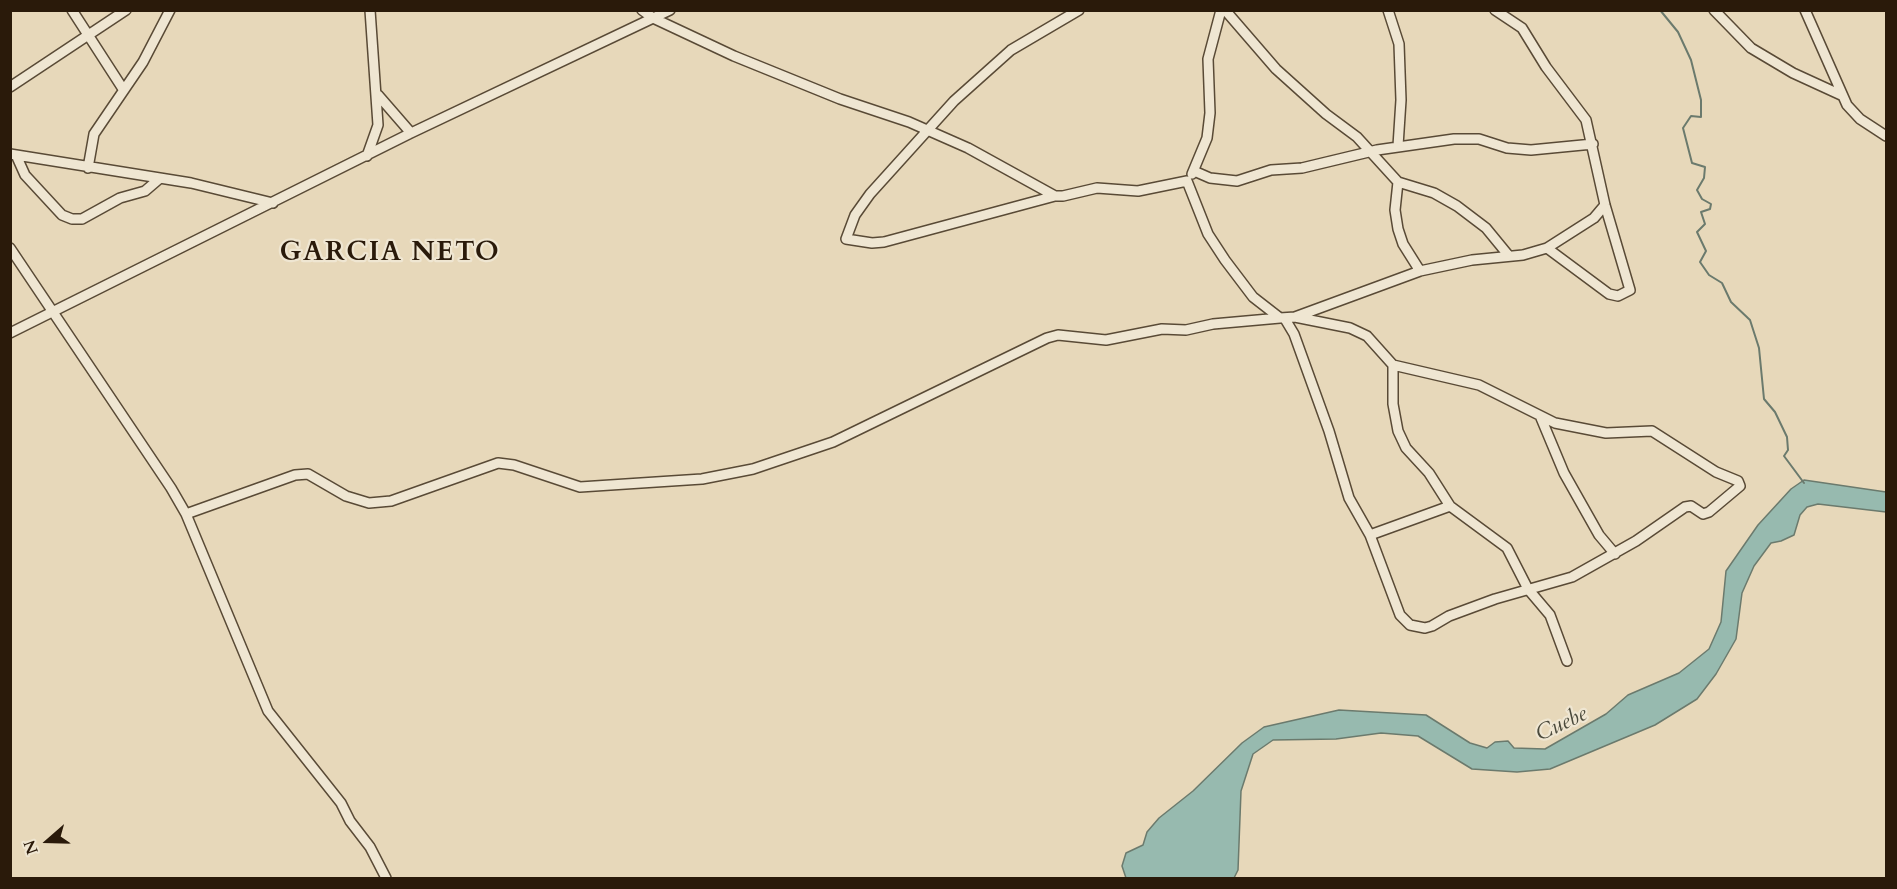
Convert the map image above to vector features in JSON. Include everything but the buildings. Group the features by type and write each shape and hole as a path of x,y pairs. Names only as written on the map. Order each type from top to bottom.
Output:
{"street":[{"path":"72,10 123,89"},
{"path":"10,87 126,10"},
{"path":"88,168 94,134 143,62 170,10"},
{"path":"368,156 378,125 378,95 370,10"},
{"path":"642,10 652,18 734,56 968,148 1055,196"},
{"path":"10,333 411,133 670,10"},
{"path":"1079,10 1034,34 988,68 954,101 870,194 855,215 847,241 884,242 1055,196 1097,188 1138,191 1187,181 1194,171 1207,138 1210,113 1209,59 1221,10"},
{"path":"1226,10 1296,88 1357,137 1398,182 1434,193 1457,206 1486,228 1509,256"},
{"path":"1388,10 1400,44 1401,100 1398,147"},
{"path":"1495,10 1526,33 1546,67 1586,120 1605,205 1631,286 1628,292 1618,296 1609,294 1547,248"},
{"path":"1714,10 1751,48 1793,74 1841,95"},
{"path":"1805,10 1841,95 1860,119 1887,136"},
{"path":"378,95 411,133"},
{"path":"1194,171 1210,178 1237,181 1271,170 1302,168 1371,152 1454,139 1479,140 1531,150 1593,144"},
{"path":"13,155 191,183 273,203"},
{"path":"13,155 25,176 62,215 72,219 82,219 120,198 145,191 159,179"},
{"path":"186,514 295,475 308,474 346,496 369,503 391,501 498,463 514,465 580,487 702,479 753,469 833,442 1047,338 1058,335 1106,340 1162,329 1186,330 1213,324 1286,318 1350,328 1367,336 1393,365 1479,385 1525,407 1541,418 1606,433 1652,431 1716,472 1740,484 1709,512 1703,514 1687,506 1615,554 1572,577 1461,610 1432,626 1425,628 1410,625 1400,615 1370,535 1349,498 1329,431 1286,318 1253,297 1225,260 1208,234 1187,181"},
{"path":"1398,182 1395,210 1398,229 1403,244 1420,271"},
{"path":"1286,318 1420,271 1547,248 1594,218 1605,205"},
{"path":"1594,218 1610,222"},
{"path":"10,248 186,514 268,711 341,803 350,821 370,847 386,879"},
{"path":"1393,365 1393,404 1398,431 1406,448 1429,473 1450,506 1507,548 1528,589 1550,615 1567,661"},
{"path":"1541,418 1564,474 1599,535 1615,554"},
{"path":"1370,535 1450,506"}],"water":[{"path":"1804,480 1886,492 1886,512 1818,504 1807,507 1800,515 1794,535 1771,543 1754,566 1742,593 1736,639 1716,674 1697,699 1655,725 1550,769 1517,772 1472,769 1418,736 1381,733 1336,739 1273,740 1253,754 1241,791 1238,870 1234,878 1126,878 1122,866 1126,853 1143,845 1147,832 1159,818 1193,791 1242,743 1264,727 1339,710 1426,715 1470,743 1487,748 1495,742 1508,741 1514,748 1545,749 1606,714 1628,695 1679,673 1709,649 1721,622 1726,571 1758,525 1791,489"}],"waterway":[{"path":"1660,10 1678,32 1691,60 1701,100 1701,117 1691,116 1683,128 1692,163 1705,167 1704,178 1697,190 1702,199 1711,204 1710,209 1701,212 1705,224 1697,232 1706,251 1700,262 1709,275 1722,283 1731,302 1750,320 1759,348 1764,399 1775,412 1787,437 1788,450 1784,456 1804,483"}],"district":[{"name":"GARCIA NETO","path":"390,254"}],"water label":[{"name":"Cuebe","path":"1562,725"}]}
